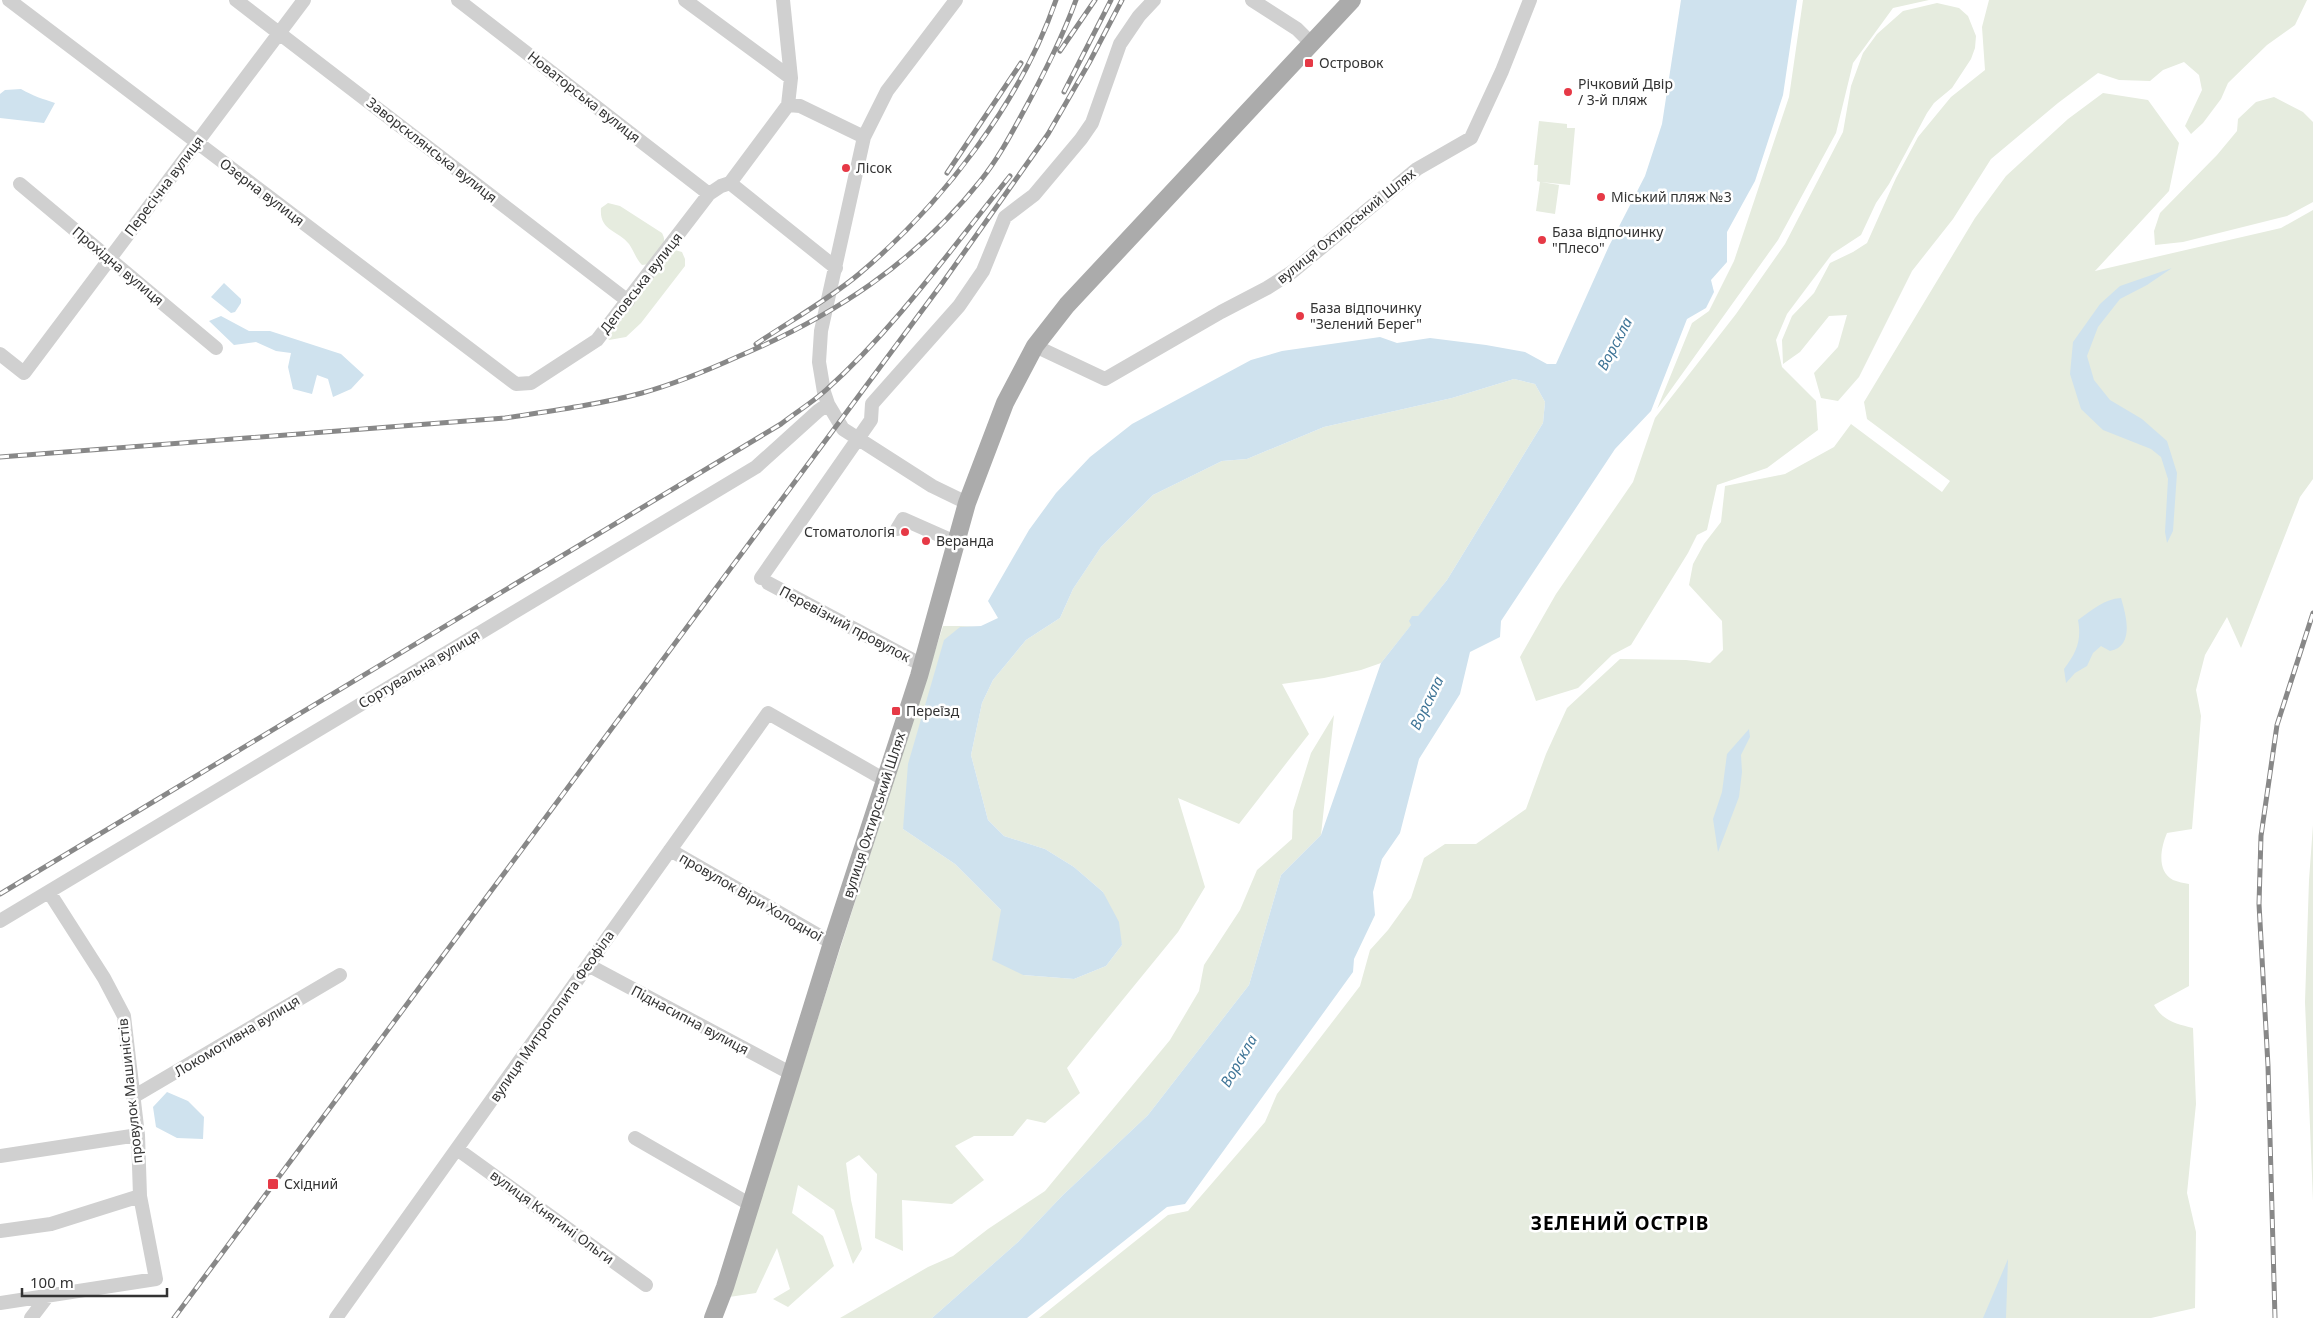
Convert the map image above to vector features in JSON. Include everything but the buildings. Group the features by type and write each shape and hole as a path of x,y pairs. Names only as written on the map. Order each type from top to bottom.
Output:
{"main road":[{"name":"вулиця Охтирський Шлях","path":"713,1318 725,1287 832,943 922,665 967,503 1005,403 1036,346 1066,305 1352,0"}],"street":[{"name":"Озерна вулиця","path":"9,0 516,384"},
{"name":"Заворсклянська вулиця","path":"236,0 628,301"},
{"name":"Пересічна вулиця","path":"0,354 24,373 304,0"},
{"name":"Новаторська вулиця","path":"458,0 709,194"},
{"path":"685,0 791,78"},
{"path":"783,0 791,78 788,105 800,106 864,137"},
{"path":"956,0 887,92 864,137 821,332 820,373 828,404 843,429 932,486 967,503"},
{"path":"857,439 871,420 872,404 959,306 982,271 1005,217 1034,195 1092,123 1120,44 1139,16 1154,0"},
{"path":"1252,0 1297,29 1312,44"},
{"name":"вулиця Охтирський Шлях","path":"1036,346 1105,379 1292,272 1417,169 1471,138 1502,71 1530,0"},
{"name":"Деповська вулиця","path":"516,384 531,382 597,340 709,194 720,186 730,183 788,105"},
{"path":"730,183 836,268"},
{"name":"Прохідна вулиця","path":"20,184 216,348"},
{"name":"Сортувальна вулиця","path":"0,922 756,467 828,404"},
{"name":"Перевізний провулок","path":"857,439 765,581 922,665"},
{"path":"897,529 903,519 955,542"},
{"name":"вулиця Митрополита Феофіла","path":"336,1318 434,1177 458,1149 768,713 885,780"},
{"name":"провулок Віри Холодної","path":"670,850 832,943"},
{"name":"провулок Машиністів","path":"46,1297 156,1279 140,1196 138,1135 124,1016 104,978 49,892"},
{"name":"Піднасипна вулиця","path":"588,965 792,1074"},
{"name":"Локомотивна вулиця","path":"133,1097 340,975"},
{"path":"0,1156 138,1135"},
{"path":"635,1138 751,1205"},
{"name":"вулиця Княгині Ольги","path":"458,1149 646,1285"},
{"path":"0,1231 52,1224 140,1196"},
{"path":"0,1303 46,1297"},
{"path":"32,1318 46,1297"}],"shaded area":[{"path":"1803,0 1929,0 1893,8 1853,63 1836,133 1778,240 1657,409 1692,323 1709,311 1734,261 1789,97"},
{"path":"1989,0 2307,0 2295,25 2267,45 2228,83 2221,99 2203,123 2191,134 2185,126 2202,90 2199,75 2184,62 2163,70 2150,81 2119,80 2098,73 2058,103 1991,159 1953,219 1912,271 1859,377 1838,401 1821,398 1814,373 1838,347 1847,315 1829,316 1800,352 1783,364 1782,340 1792,316 1814,293 1830,263 1867,243 1896,178 1918,137 1951,97 1985,70 1982,27"},
{"path":"1937,3 1959,8 1968,16 1976,36 1975,48 1971,59 1952,88 1934,103 1927,113 1889,184 1876,203 1861,235 1832,254 1787,314 1776,340 1782,367 1816,401 1818,430 1767,468 1717,485 1707,530 1697,535 1688,553 1631,645 1612,655 1578,688 1536,701 1520,657 1556,594 1633,482 1655,418 1736,314 1785,244 1843,132 1851,86 1863,53 1877,34 1903,11"},
{"path":"2103,93 2148,100 2179,143 2169,191 2095,271 2281,228 2313,210 2313,479 2300,497 2241,648 2227,617 2205,655 2196,690 2201,716 2192,829 2167,833 2161,858 2164,871 2168,876 2173,880 2189,884 2189,986 2154,1005 2170,1021 2193,1028 2196,1104 2187,1193 2196,1232 2195,1308 2151,1318 1039,1318 1168,1215 1188,1211 1265,1122 1277,1094 1360,986 1370,950 1388,930 1411,898 1424,858 1445,844 1476,844 1526,809 1546,754 1567,708 1620,659 1686,660 1710,663 1723,650 1722,621 1689,585 1693,564 1704,544 1721,522 1725,486 1785,474 1834,447 1851,424 1942,492 1950,481 1867,419 1864,402 1975,218 2006,176 2068,119"},
{"path":"2274,97 2303,112 2313,122 2313,202 2287,216 2183,242 2155,245 2154,231 2160,213 2217,155 2237,131 2238,119 2256,102"},
{"path":"1539,121 1567,124 1567,128 1575,128 1570,185 1541,182 1559,185 1555,214 1536,211 1540,182 1537,181 1538,165 1534,165"},
{"path":"608,203 620,206 662,233 664,237 663,246 650,264 642,265 625,239 606,226 601,216 601,208"},
{"path":"669,251 682,252 685,266 641,323 626,337 609,340 605,333"},
{"path":"1514,379 1535,384 1545,402 1543,423 1447,580 1381,663 1361,670 1324,678 1282,684 1309,734 1239,824 1178,798 1205,887 1178,932 1067,1068 1080,1093 1045,1123 1027,1119 1013,1136 974,1136 955,1146 984,1180 952,1204 902,1200 903,1251 875,1238 877,1174 859,1155 846,1163 851,1200 862,1249 853,1264 834,1210 798,1185 792,1213 823,1236 834,1266 788,1307 773,1299 790,1289 777,1248 756,1293 729,1297 943,626 981,626 960,627 903,829 955,864 1001,910 1023,975 1074,979 1106,966 1122,945 1103,892 1074,867 1045,849 1004,836 988,820 971,755 982,703 993,680 1026,640 1060,618 1073,589 1101,547 1153,495 1222,461 1247,459 1324,427 1452,398"},
{"path":"1334,715 1321,835 1281,875 1249,985 1148,1115 1063,1195 1018,1242 932,1318 840,1318 928,1267 953,1256 988,1229 1045,1191 1170,1040 1199,991 1204,965 1240,910 1257,870 1292,839 1293,811 1311,753"},
{"path":"2313,825 2313,1201 2305,1002 2309,880"}],"water":[{"name":"Ворскла","path":"1681,0 1797,0 1783,95 1755,181 1727,232 1727,262 1711,280 1714,292 1706,308 1687,319 1651,411 1615,449 1501,621 1500,637 1470,652 1460,694 1419,759 1400,833 1382,859 1373,892 1375,915 1354,959 1353,972 1185,1204 1167,1207 1027,1318 932,1318 1018,1242 1063,1195 1148,1115 1249,985 1281,875 1321,835 1381,663 1411,625 1409,621 1412,616 1418,616 1447,580 1543,423 1545,402 1535,384 1514,379 1452,398 1324,427 1247,459 1222,461 1153,495 1101,547 1073,589 1060,618 1026,640 993,680 982,703 971,755 988,820 1004,836 1045,849 1074,867 1103,892 1119,922 1122,945 1106,966 1074,979 1023,975 992,960 1001,910 955,864 903,829 908,764 944,640 960,627 981,626 998,618 988,601 1029,530 1056,493 1090,457 1132,424 1251,360 1282,351 1380,337 1397,343 1430,338 1486,345 1525,352 1547,364 1556,364 1609,246 1645,176 1662,124"},
{"path":"21,89 55,103 44,123 0,118 0,94 5,90"},
{"path":"2172,268 2147,285 2120,299 2098,327 2087,356 2094,380 2110,400 2142,419 2167,441 2177,473 2173,531 2167,543 2165,532 2168,479 2161,457 2151,449 2103,430 2081,409 2070,374 2073,342 2100,304 2120,286"},
{"path":"224,283 241,299 241,303 235,312 231,313 211,297"},
{"path":"221,316 249,331 270,331 341,354 364,375 351,389 333,397 328,379 317,375 312,394 293,389 288,367 291,353 276,351 256,342 234,345 209,321"},
{"path":"2121,598 2127,629 2123,643 2118,648 2110,651 2101,646 2093,653 2087,666 2075,673 2066,683 2064,669 2072,658 2077,646 2079,634 2078,620 2104,603"},
{"path":"1749,729 1750,737 1741,755 1742,772 1739,797 1718,852 1713,819 1722,792 1727,754"},
{"path":"167,1092 188,1101 204,1117 203,1139 177,1138 156,1127 153,1107"},
{"path":"2008,1259 2006,1318 1983,1318"}],"railway":[{"path":"756,344 847,284 890,247 948,184 1000,113 1022,76 1041,38 1056,0"},
{"path":"0,457 505,418 608,401 642,393 666,386 714,367 773,341 839,305 900,262 956,210 998,157 1051,59 1076,0"},
{"path":"1060,51 1095,0"},
{"path":"1064,92 1111,0"},
{"path":"174,1318 941,285 1048,134 1089,63 1122,0"},
{"path":"947,173 1021,63"},
{"path":"0,894 781,424 815,399 852,366 922,287 1010,176"},
{"path":"2275,1318 2268,1066 2259,904 2261,836 2277,725 2313,613"}],"place":[{"name":"Островок","path":"1309,63"},
{"name":"Річковий Двір / 3-й пляж","path":"1568,92"},
{"name":"Лісок","path":"846,168"},
{"name":"Міський пляж №3","path":"1601,197"},
{"name":"База відпочинку \"Плесо\"","path":"1542,240"},
{"name":"База відпочинку \"Зелений Берег\"","path":"1300,316"},
{"name":"Стоматологія","path":"905,532"},
{"name":"Веранда","path":"926,541"},
{"name":"Переїзд","path":"896,711"},
{"name":"Східний","path":"273,1184"}],"district":[{"name":"ЗЕЛЕНИЙ ОСТРІВ","path":"1620,1223"}]}
